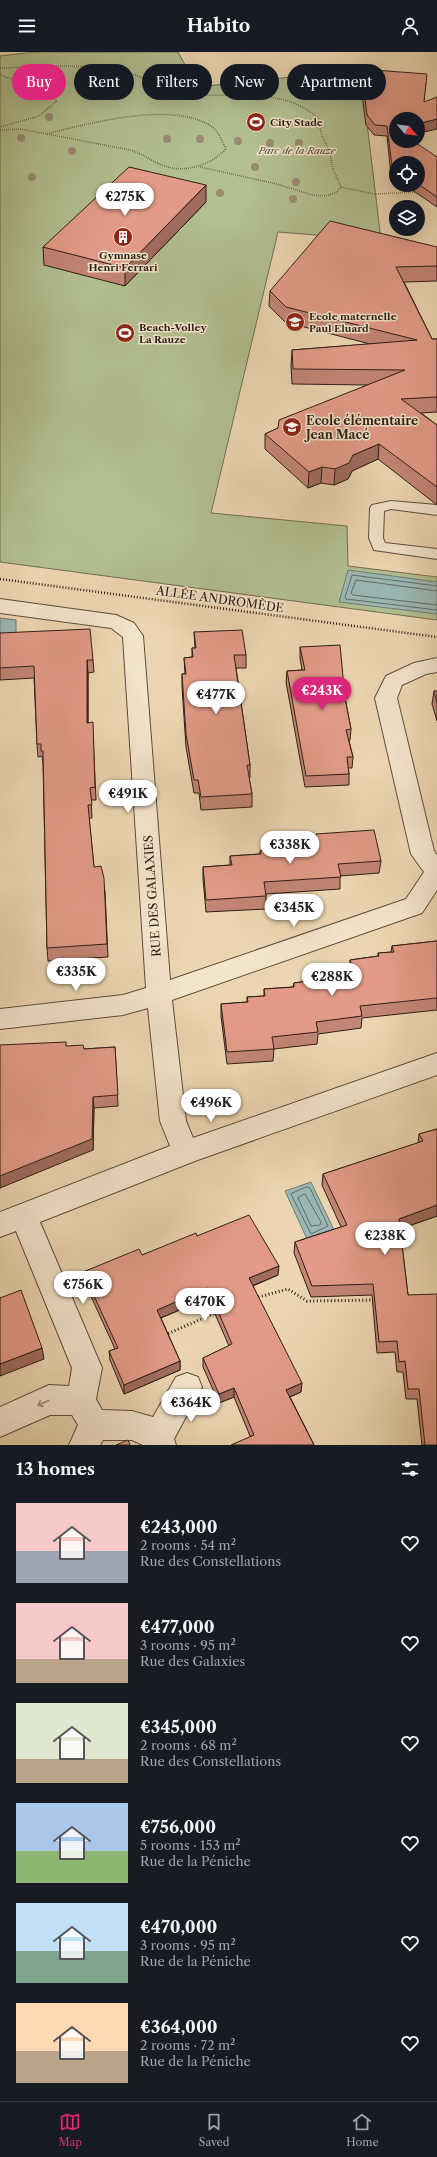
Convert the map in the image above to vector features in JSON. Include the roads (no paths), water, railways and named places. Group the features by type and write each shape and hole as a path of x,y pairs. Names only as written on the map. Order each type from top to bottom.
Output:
{"street":[{"name":"RUE DES GALAXIES","path":"0,606 116,622 127,628 134,636 159,994 173,1122 186,1152"},
{"path":"0,1019 123,1005 414,906 437,871 423,854 386,698 393,681 421,668 437,665"},
{"path":"87,1424 87,1368 12,1220 90,1191 186,1152 437,1064"},
{"path":"0,1422 49,1400 87,1424 140,1426 160,1441 188,1387"}],"lane":[{"path":"437,510 391,505 377,508 376,538 378,547 437,554"}],"water":[{"path":"348,570 437,582 437,614 339,602"},
{"path":"0,618 16,620 16,637 0,638"},
{"path":"311,1182 334,1230 307,1239 285,1191"}],"place":[{"name":"City Stade","path":"256,122"},
{"name":"Gymnase Henri Ferrari","path":"123,237"},
{"name":"Ecole maternelle Paul Eluard","path":"295,322"},
{"name":"Beach-Volley La Rauze","path":"125,333"},
{"name":"Ecole élémentaire Jean Macé","path":"292,427"}],"park label":[{"name":"Parc de la Rauze","path":"297,150"}]}
